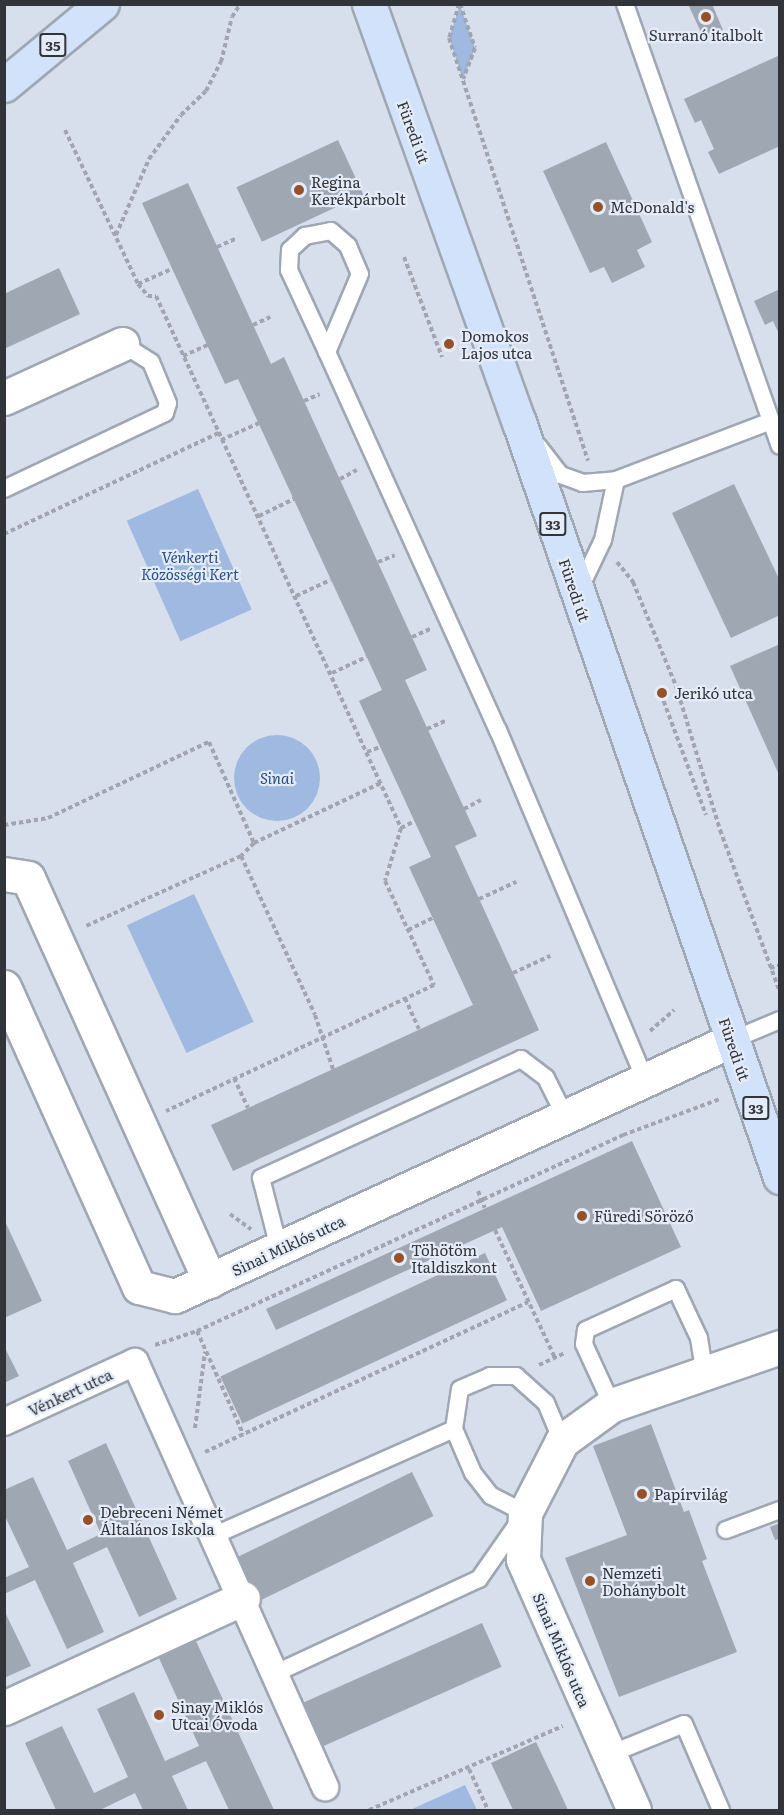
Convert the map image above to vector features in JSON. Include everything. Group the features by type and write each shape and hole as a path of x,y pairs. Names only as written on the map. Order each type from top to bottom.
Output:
{"main road":[{"name":"35","path":"4,85 102,4"},
{"name":"Füredi út","path":"367,6 519,422 576,595 780,1177"}],"street":[{"path":"4,398 122,344"},
{"path":"4,874 28,878 141,1122 210,1281"},
{"name":"Sinai Miklós utca","path":"6,992 139,1287 175,1296 732,1040"},
{"name":"Sinai Miklós utca","path":"634,1810 589,1714 524,1559 525,1513 562,1441 612,1405 704,1371 780,1347"},
{"path":"142,1355 215,1535 325,1787"},
{"name":"Vénkert utca","path":"4,1422 142,1355"},
{"path":"4,1708 243,1598"}],"lane":[{"path":"625,4 780,446"},
{"path":"327,352 360,274 348,246 331,231 305,236 290,250 289,270 498,730 645,1080"},
{"path":"4,489 165,413 168,403 151,362 122,344"},
{"path":"519,422 561,475 583,483 616,480 771,421"},
{"path":"576,595 603,540 616,480"},
{"path":"732,1040 780,1020"},
{"path":"279,1248 261,1178 521,1059 546,1078 565,1116"},
{"path":"612,1405 584,1344 586,1330 676,1289 699,1338 704,1371"},
{"path":"274,1674 479,1580 525,1513 491,1496 472,1473 454,1429 460,1389 490,1376 516,1376 546,1403 562,1441"},
{"path":"215,1535 454,1429"},
{"path":"726,1530 780,1510"},
{"path":"608,1755 684,1724 721,1810"}],"path":[{"path":"115,236 149,159 181,115 206,91 221,62 232,17 240,4"},
{"path":"459,4 449,38 588,461 583,483"},
{"path":"459,4 475,48 463,80"},
{"path":"65,130 138,284 148,296 156,296 221,440 332,673 401,828 385,881 434,985 141,1122"},
{"path":"217,247 235,239"},
{"path":"404,257 442,357"},
{"path":"138,284 172,269"},
{"path":"253,325 270,317"},
{"path":"183,356 208,345"},
{"path":"304,401 326,391"},
{"path":"221,440 259,423"},
{"path":"4,534 219,433"},
{"path":"340,479 361,469"},
{"path":"259,516 294,500"},
{"path":"603,540 633,582 676,686 720,830 780,992"},
{"path":"378,562 399,554"},
{"path":"296,596 331,580"},
{"path":"412,637 433,627"},
{"path":"332,673 367,657"},
{"path":"661,694 706,815"},
{"path":"427,729 445,721"},
{"path":"4,825 48,818 209,742 254,843"},
{"path":"368,752 380,747"},
{"path":"95,922 241,856 254,843 381,783"},
{"path":"464,809 481,800"},
{"path":"401,828 415,821"},
{"path":"241,856 315,1015 333,1069"},
{"path":"478,899 516,882"},
{"path":"408,930 433,918"},
{"path":"513,973 550,956"},
{"path":"770,968 780,965"},
{"path":"405,998 419,1029"},
{"path":"234,1078 248,1108"},
{"path":"142,1355 622,1135 706,1105"},
{"path":"495,1230 555,1358"},
{"path":"209,1450 528,1302"},
{"path":"197,1331 243,1434"},
{"path":"516,1376 584,1344"},
{"path":"194,1437 205,1350"},
{"path":"369,1810 469,1769 589,1714"},
{"path":"469,1769 488,1810"}],"green space":[{"path":"460,5 475,48 463,80 449,38"},
{"name":"Vénkerti Közösségi Kert","path":"198,489 252,610 180,641 127,521"},
{"name":"Sinai","path":"269,735 285,735 308,747 317,761 320,778 317,795 308,809 285,821 269,821 253,814 241,802 234,786 234,770 241,754 253,742"},
{"path":"194,894 254,1022 187,1053 127,925"},
{"path":"465,1785 477,1810 410,1810"}],"building":[{"name":"Surranó italbolt","path":"688,4 712,4 723,30 704,39"},
{"path":"780,55 780,146 719,174 708,152 714,149 701,120 695,123 684,99"},
{"name":"Regina Kerékpárbolt","path":"338,140 363,194 262,242 236,187"},
{"name":"McDonald's","path":"606,142 652,242 637,250 645,267 612,283 604,267 590,273 543,171"},
{"path":"188,183 271,364 284,357 427,670 405,680 477,836 455,846 539,1030 233,1171 211,1125 473,1005 409,867 431,857 359,701 382,690 238,379 225,384 142,203"},
{"path":"59,268 80,314 4,349 4,294"},
{"path":"780,289 780,336 773,321 765,325 754,301"},
{"path":"734,484 780,581 780,615 731,638 672,513"},
{"path":"780,644 780,777 730,666"},
{"name":"Füredi Söröző","path":"632,1141 681,1247 541,1311 502,1227 276,1330 266,1309"},
{"path":"4,1219 42,1301 4,1318"},
{"path":"485,1253 507,1300 242,1424 220,1376"},
{"path":"4,1346 19,1376 4,1383"},
{"path":"651,1424 684,1512 689,1510 707,1559 702,1561 737,1652 619,1697 565,1558 627,1535 593,1446"},
{"path":"106,1443 177,1599 139,1617 107,1547 73,1563 104,1632 67,1649 35,1580 4,1594 4,1578 29,1567 4,1514 4,1490 33,1477 67,1550 101,1534 68,1461"},
{"path":"412,1472 433,1516 259,1601 238,1557"},
{"path":"780,1523 780,1539 775,1540 770,1527"},
{"path":"4,1610 31,1666 4,1678"},
{"path":"482,1623 502,1667 320,1748 300,1704"},
{"path":"195,1639 274,1810 229,1810 206,1761 172,1776 188,1810 143,1810 135,1793 100,1810 56,1810 25,1743 62,1726 94,1793 128,1777 97,1709 134,1692 165,1761 199,1746 158,1656"},
{"path":"536,1742 568,1810 513,1810 491,1763"}],"place":[{"name":"Surranó italbolt","path":"706,17"},
{"name":"Regina Kerékpárbolt","path":"299,190"},
{"name":"McDonald's","path":"598,207"},
{"name":"Domokos Lajos utca","path":"449,344"},
{"name":"Jerikó utca","path":"662,693"},
{"name":"Füredi Söröző","path":"582,1216"},
{"name":"Töhötöm Italdiszkont","path":"399,1258"},
{"name":"Papírvilág","path":"642,1494"},
{"name":"Debreceni Német Általános Iskola","path":"88,1520"},
{"name":"Nemzeti Dohánybolt","path":"590,1581"},
{"name":"Sinay Miklós Utcai Óvoda","path":"159,1715"}]}
